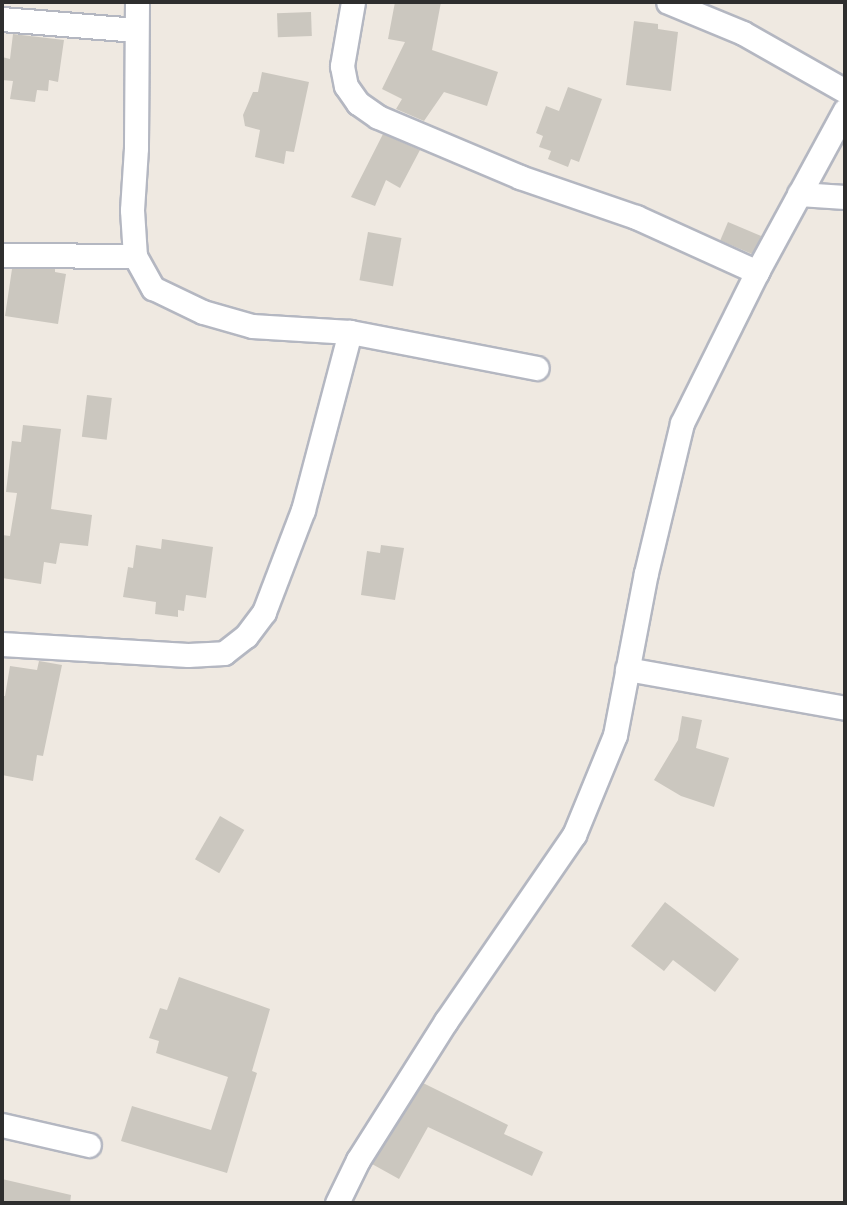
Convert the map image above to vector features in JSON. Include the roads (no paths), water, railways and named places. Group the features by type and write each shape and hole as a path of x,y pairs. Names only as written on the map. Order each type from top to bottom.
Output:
{"street":[{"path":"136,2 136,148 132,210 135,256 153,288 203,312 252,326 350,332 537,368"},
{"path":"353,2 342,66 346,86 359,103 379,117 520,177 636,217 757,272"},
{"path":"668,2 743,33 845,91"},
{"path":"2,19 136,30"},
{"path":"337,1203 358,1160 446,1021 574,835 615,735 627,669 682,423 757,272 845,110"},
{"path":"799,194 845,197"},
{"path":"2,255 135,256"},
{"path":"2,644 188,655 224,653 246,636 264,612 303,510 350,332"},
{"path":"627,669 845,708"},
{"path":"2,1125 89,1144"}]}
